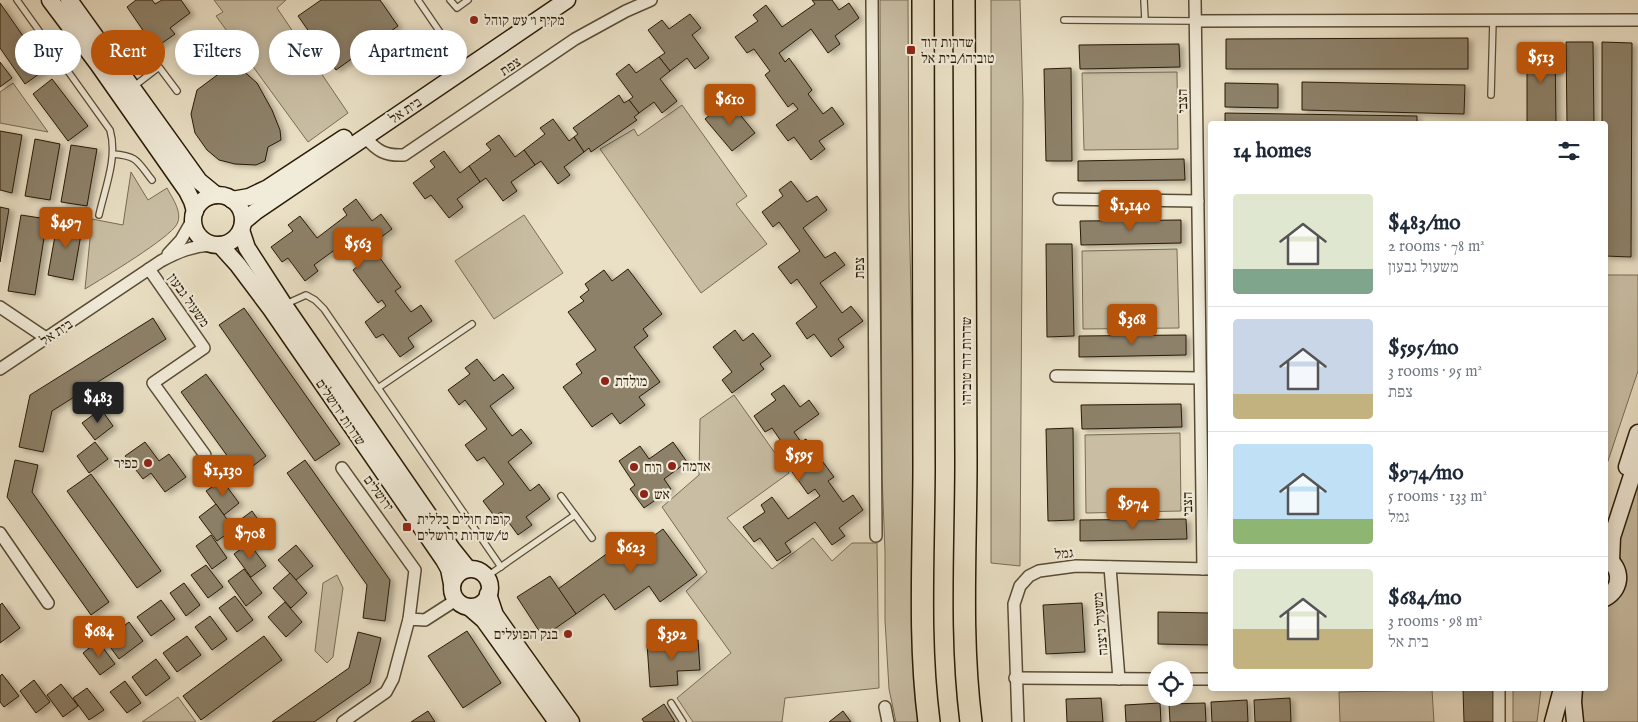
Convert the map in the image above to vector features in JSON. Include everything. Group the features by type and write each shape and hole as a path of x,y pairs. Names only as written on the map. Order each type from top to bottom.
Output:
{"highway":[{"path":"923,0 924,517 922,626 924,686 929,722"},
{"name":"שדרות דוד טוביהו","path":"964,0 966,518 964,626 966,683 971,722"}],"street":[{"path":"50,0 98,64 187,191 192,201 194,228 198,235 204,241 216,245 233,241 242,226 240,210 232,200 216,195 199,181 70,0"},
{"name":"בית אל","path":"467,55 550,0"},
{"name":"בית אל","path":"242,226 255,212 567,0"},
{"name":"צפת","path":"365,137 372,146 382,152 392,156 404,155 575,39 626,11 651,0"},
{"name":"צפת","path":"872,0 876,536"},
{"name":"הצבי","path":"1195,0 1200,378 1206,569"},
{"path":"1196,21 1638,20"},
{"name":"בית אל","path":"232,200 249,197 268,188 437,75"},
{"path":"194,215 203,200 216,195"},
{"path":"1059,199 1198,201"},
{"name":"בית אל","path":"161,261 181,240 194,215"},
{"name":"שדרות ירושלים","path":"242,226 247,248 452,549 468,569"},
{"name":"בית אל","path":"0,369 161,261 182,250 198,246 216,245"},
{"name":"שדרות ירושלים","path":"216,245 238,265 271,309 444,560 459,597 484,620 557,722"},
{"name":"משעול גבעון","path":"149,268 204,348 153,383 205,455"},
{"path":"0,307 46,338"},
{"path":"1056,376 1200,378"},
{"path":"1608,526 1638,433"},
{"path":"1608,596 1614,591 1618,581 1617,570 1608,559 1612,537 1638,457"},
{"name":"ירושלים","path":"342,468 414,570 409,619 393,679 386,692 343,722"},
{"path":"0,532 48,603"},
{"name":"גמל","path":"1018,722 1015,678 1014,604 1020,586 1029,576 1039,571 1076,566 1206,569"},
{"name":"משעול ניצנה","path":"1110,568 1119,679"},
{"path":"459,597 458,574 468,569 478,571 486,577 489,589 488,594 495,615 571,722"},
{"path":"459,597 481,604 488,594"},
{"path":"409,619 425,620 459,597"},
{"path":"1015,678 1148,679"},
{"path":"1193,679 1208,679"},
{"path":"1499,691 1499,722"},
{"path":"1553,722 1561,691"},
{"path":"1574,691 1575,722"},
{"path":"885,707 888,722"}],"lane":[{"path":"17,0 110,130 114,143 113,154 99,215"},
{"path":"418,0 438,30"},
{"path":"450,0 457,8 468,0"},
{"path":"1144,0 1145,20"},
{"path":"1064,20 1196,21"},
{"path":"1491,95 1493,20"},
{"path":"132,88 159,67 177,91"},
{"path":"113,154 129,155 137,161 152,180"},
{"path":"284,304 306,295 315,300 324,309 502,567"},
{"path":"378,388 472,324"},
{"path":"561,496 592,538"},
{"path":"486,577 575,515"},
{"path":"671,703 683,722"}],"shaded area":[{"path":"214,0 286,0 277,8 292,30 269,30 269,75 322,75 348,113 308,142 259,75 259,30 226,30 216,16 223,12"},
{"path":"880,0 908,0 909,207 921,722 896,722 889,689 885,620 882,475"},
{"path":"991,0 1020,0 1023,101 1020,566 991,563"},
{"path":"1177,72 1178,149 1084,150 1082,73"},
{"path":"13,83 48,132 0,123 0,92"},
{"path":"682,105 747,196 736,204 767,244 701,293 600,149 634,129 638,136"},
{"path":"131,172 148,200 167,188 178,210 177,224 150,248 85,289 92,219 123,225"},
{"path":"524,215 563,273 494,319 455,261"},
{"path":"1177,249 1179,328 1083,329 1082,251"},
{"path":"1608,275 1638,275 1638,371 1608,461"},
{"path":"734,395 789,473 727,518 772,569 813,538 832,561 852,543 877,543 879,688 785,698 782,722 693,722 677,698 731,653 686,591 707,572 662,507 699,475 700,419"},
{"path":"1180,433 1181,511 1086,513 1085,435"},
{"path":"1638,472 1638,722 1577,722 1579,691 1608,691 1608,606 1619,597 1626,583 1625,567 1616,553"},
{"path":"337,575 343,588 333,657 327,663 315,651 323,583"},
{"path":"1432,691 1434,722 1340,722 1339,692"},
{"path":"1513,691 1541,691 1537,722 1513,722"},
{"path":"178,697 196,722 142,722"}],"building":[{"path":"136,0 152,0 155,4 162,0 181,0 190,13 170,28 175,34 165,41 165,30 143,30 127,7"},
{"path":"321,0 380,0 398,26 392,30 350,30 350,60 340,67 340,30 308,30 298,16"},
{"path":"812,0 832,0 839,10 849,3 859,18 835,36 840,44 828,53 811,29 779,53 785,62 789,58 812,90 808,94 823,114 832,107 844,124 819,141 825,149 811,160 794,137 788,141 776,125 798,109 793,103 788,107 765,75 770,71 754,49 747,53 735,37 758,21 753,15 766,5 782,27 815,4"},
{"path":"0,3 19,30 15,30 15,70 0,48"},
{"path":"690,14 701,28 692,35 709,58 695,69 687,58 670,71 659,57 665,53 648,30 662,20 669,29"},
{"path":"1468,38 1468,69 1226,69 1226,39"},
{"path":"1566,42 1593,42 1594,121 1567,121"},
{"path":"1602,42 1632,43 1631,257 1608,256 1608,121 1602,121"},
{"path":"1179,44 1180,67 1080,69 1079,45"},
{"path":"1527,44 1555,44 1556,121 1527,121"},
{"path":"659,57 670,71 660,79 677,101 662,113 654,102 639,113 629,100 633,97 616,74 629,64 636,73"},
{"path":"0,62 12,78 0,87"},
{"path":"1071,68 1072,161 1046,161 1044,69"},
{"path":"19,75 38,75 25,84"},
{"path":"217,75 248,75 257,83 272,110 280,130 281,140 268,147 265,161 256,165 235,164 219,160 207,150 195,133 191,114 197,90"},
{"path":"52,79 88,126 68,141 33,94"},
{"path":"1302,82 1465,85 1464,114 1302,110"},
{"path":"1225,83 1278,84 1278,108 1225,107"},
{"path":"619,95 624,103 629,100 639,113 634,117 637,120 591,152 589,148 584,152 574,137 578,134 573,128"},
{"path":"728,100 755,133 732,151 705,119"},
{"path":"1225,113 1417,116 1417,121 1225,121"},
{"path":"553,119 569,141 574,137 584,152 564,167 570,175 558,184 541,161 535,165 524,150 545,134 540,128"},
{"path":"0,131 22,135 12,193 0,190"},
{"path":"499,135 515,157 524,150 535,165 511,182 517,191 503,201 486,178 480,182 469,166 491,150 486,144"},
{"path":"35,139 60,144 50,200 25,196"},
{"path":"71,145 97,149 87,206 61,202"},
{"path":"444,151 460,173 469,166 480,182 457,199 463,207 449,218 431,195 425,199 413,183 435,167 430,161"},
{"path":"1184,159 1185,180 1078,181 1078,161"},
{"path":"791,181 807,202 817,196 827,210 803,228 825,258 835,252 845,265 820,283 842,313 851,306 863,321 838,339 844,347 831,357 814,334 807,339 796,323 817,307 797,279 791,284 778,267 800,251 779,222 773,227 762,212 783,196 779,190"},
{"path":"356,199 372,221 381,214 392,229 368,247 374,256 377,254 401,287 395,291 411,312 421,305 432,321 408,338 414,347 400,357 383,334 376,338 365,322 386,306 382,300 378,303 353,270 359,265 344,243 314,265 318,271 305,281 288,258 282,262 271,247 293,231 288,225 300,216 317,238 347,215 343,209"},
{"path":"0,207 9,209 0,262"},
{"path":"21,215 47,219 35,295 8,291"},
{"path":"58,219 83,223 73,280 48,275"},
{"path":"1181,220 1181,243 1081,245 1080,221"},
{"path":"1046,244 1072,244 1074,336 1047,337"},
{"path":"628,269 662,314 643,329 648,336 634,347 660,382 639,397 645,405 620,424 612,413 592,427 563,387 582,373 576,364 596,350 568,312 584,301 580,297 589,290 585,284 604,270 612,281"},
{"path":"244,308 340,444 315,461 219,325"},
{"path":"153,318 166,339 52,411 43,452 19,447 30,395"},
{"path":"735,330 743,341 753,333 771,356 760,364 764,369 732,393 722,380 732,372 713,347"},
{"path":"1186,335 1186,355 1079,357 1079,336"},
{"path":"477,359 494,381 503,374 514,388 490,406 512,436 521,429 532,443 508,462 530,491 539,484 550,499 526,517 532,525 518,535 501,512 495,517 483,501 504,484 484,457 477,461 465,445 487,429 465,400 459,405 448,390 470,374 465,368"},
{"path":"206,374 266,456 241,475 181,392"},
{"path":"784,385 800,407 809,400 819,414 794,432 801,442 806,439 834,477 828,481 843,502 853,495 863,510 839,528 845,536 832,545 815,522 785,543 791,552 777,561 760,538 754,542 743,527 765,512 761,505 772,497 788,519 820,496 815,489 808,494 780,455 787,450 772,428 765,432 754,416 776,400 771,394"},
{"path":"1181,404 1182,427 1082,429 1081,405"},
{"path":"101,409 113,426 95,440 82,423"},
{"path":"1073,428 1074,520 1048,521 1046,429"},
{"path":"95,442 108,459 89,473 77,456"},
{"path":"145,442 159,461 169,454 186,477 165,492 151,473 143,479 125,456"},
{"path":"673,442 687,462 664,479 671,489 644,508 630,489 635,485 619,461 640,446 649,459"},
{"path":"15,460 38,465 32,492 109,602 91,615 7,497"},
{"path":"305,460 390,580 385,621 363,618 367,585 287,473"},
{"path":"91,474 161,571 137,588 67,491"},
{"path":"222,480 239,503 224,515 206,491"},
{"path":"216,504 234,529 217,541 199,517"},
{"path":"252,511 269,535 253,546 236,523"},
{"path":"1186,519 1187,539 1080,541 1080,520"},
{"path":"663,529 697,575 660,602 649,586 615,610 604,594 576,614 558,589 623,542 630,553"},
{"path":"211,535 227,558 212,569 196,546"},
{"path":"249,543 266,566 251,577 234,554"},
{"path":"296,545 313,566 296,580 278,560"},
{"path":"206,565 223,587 208,598 191,575"},
{"path":"244,569 262,593 246,606 228,581"},
{"path":"290,573 307,593 291,608 273,588"},
{"path":"550,576 576,614 543,637 517,597"},
{"path":"184,583 200,605 186,616 170,593"},
{"path":"235,596 253,620 237,632 219,608"},
{"path":"161,600 175,619 151,636 137,617"},
{"path":"285,602 302,622 286,637 268,617"},
{"path":"2,603 20,628 0,643 0,605"},
{"path":"1082,603 1085,652 1046,654 1043,605"},
{"path":"1158,612 1208,613 1208,645 1158,644"},
{"path":"210,616 227,639 212,650 195,627"},
{"path":"129,622 143,641 119,659 105,640"},
{"path":"467,631 501,683 463,708 428,656"},
{"path":"358,632 381,638 370,683 314,722 272,722 349,668"},
{"path":"187,636 201,655 177,672 163,653"},
{"path":"264,636 282,660 201,720 183,696"},
{"path":"698,640 700,670 677,671 678,685 650,687 647,644"},
{"path":"98,641 115,664 100,675 83,653"},
{"path":"156,659 170,678 146,696 132,677"},
{"path":"2,674 19,696 4,707 0,702 0,676"},
{"path":"34,680 50,702 36,713 20,691"},
{"path":"125,681 141,703 127,713 110,692"},
{"path":"61,684 78,706 63,717 47,695"},
{"path":"87,688 104,710 89,720 73,698"},
{"path":"1463,691 1494,691 1494,722 1464,722"},
{"path":"1101,698 1103,722 1067,722 1066,699"},
{"path":"1290,698 1291,722 1255,722 1254,700"},
{"path":"1247,700 1248,722 1212,722 1211,702"},
{"path":"1193,703 1205,703 1206,722 1170,722 1169,706 1193,706"},
{"path":"664,704 675,722 644,722 642,719"},
{"path":"1148,704 1148,706 1160,706 1161,722 1126,722 1125,705"},
{"path":"428,711 435,722 411,722"},
{"path":"843,711 851,722 829,722"}],"place":[{"name":"מקיף ו׳ עש קוהל","path":"474,20"},
{"name":"שדרות דוד טוביהו/בית אל","path":"911,50"},
{"name":"מולדת","path":"605,381"},
{"name":"כפיר","path":"148,463"},
{"name":"אדמה","path":"672,466"},
{"name":"רוח","path":"634,467"},
{"name":"אש","path":"644,494"},
{"name":"קופת חולים כללית ט׳/שדרות ירושלים","path":"407,527"},
{"name":"בנק הפועלים","path":"568,634"}]}
